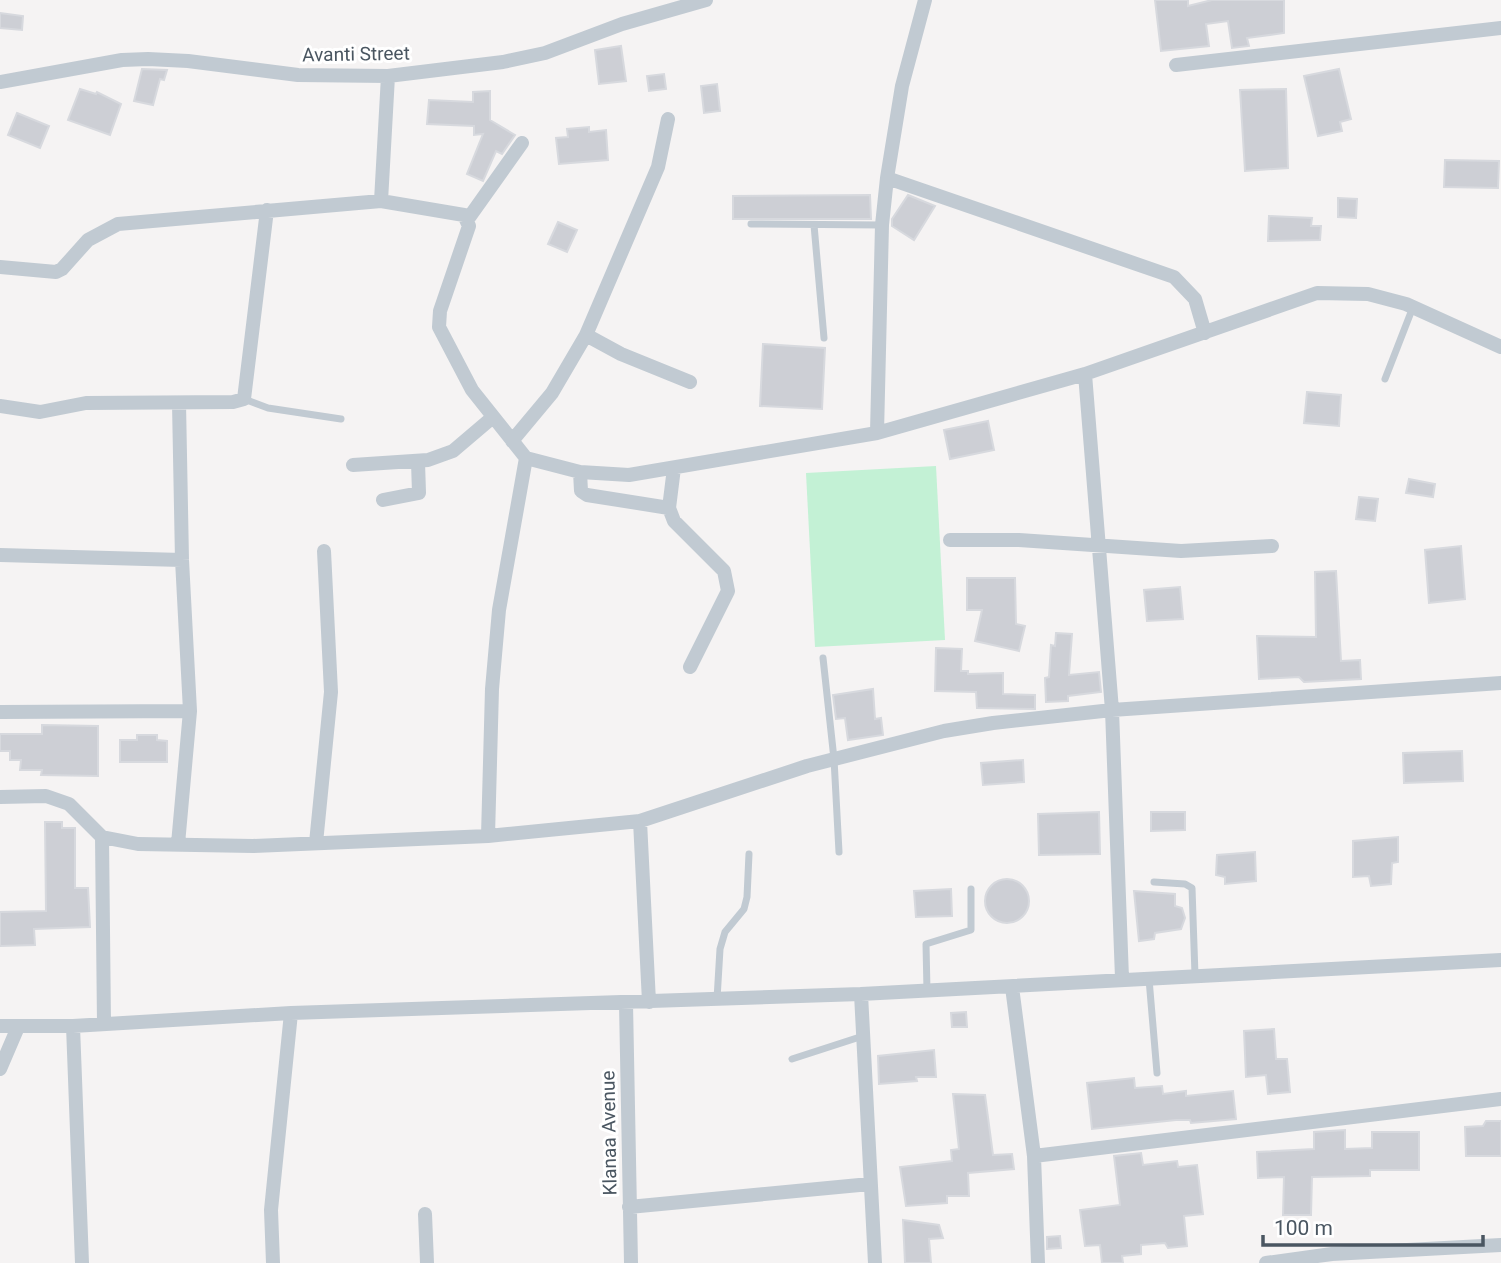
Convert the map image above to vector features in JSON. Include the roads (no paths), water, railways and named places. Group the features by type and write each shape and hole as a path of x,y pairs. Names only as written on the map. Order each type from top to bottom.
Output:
{"street":[{"name":"Avanti Street","path":"0,82 122,60 148,59 188,61 298,75 388,76 503,62 545,53 622,24 706,0"},
{"path":"877,433 882,225 887,178 902,86 925,0"},
{"path":"1175,65 1501,31"},
{"path":"381,201 388,76"},
{"path":"512,441 552,393 586,335 659,167 668,120"},
{"path":"468,219 522,143"},
{"path":"887,178 1174,278 1195,299 1205,333"},
{"path":"0,267 56,272 88,240 118,225 381,201 464,215 469,226 440,311 439,327 461,372 526,458 580,472 629,475 877,433 1086,374 1317,293 1368,294 1410,306 1501,347"},
{"path":"0,406 40,412 86,403 244,399 267,210"},
{"path":"586,335 621,354 690,382"},
{"path":"1086,374 1112,710 1122,978"},
{"path":"178,844 190,711 182,561 179,402"},
{"path":"353,466 418,462 453,451 493,417"},
{"path":"488,836 492,689 499,610 526,458"},
{"path":"383,500 419,493 418,462"},
{"path":"674,468 669,508 674,521 724,571 728,580 728,591 691,667"},
{"path":"580,472 581,491 587,495 669,508"},
{"path":"950,540 1019,540 1181,551 1272,546"},
{"path":"316,843 331,692 324,551"},
{"path":"0,555 182,561"},
{"path":"0,797 46,796 69,804 102,837 138,844 316,843 488,836 640,821 834,759 944,731 1112,710 1501,683"},
{"path":"0,712 190,711"},
{"path":"640,821 649,1002"},
{"path":"102,837 104,1023"},
{"path":"0,1026 73,1026 290,1013 861,995 1122,978 1501,960"},
{"path":"1012,987 1034,1156 1038,1263"},
{"path":"861,995 875,1263"},
{"name":"Klanaa Avenue","path":"626,1003 631,1263"},
{"path":"273,1263 271,1210 290,1013"},
{"path":"73,1026 82,1263"},
{"path":"0,1069 18,1027"},
{"path":"1034,1156 1501,1099"},
{"path":"629,1207 870,1184"},
{"path":"425,1214 427,1263"},
{"path":"1266,1263 1345,1253 1501,1245"}],"lane":[{"path":"751,224 882,225"},
{"path":"814,225 824,338"},
{"path":"1385,379 1410,306"},
{"path":"244,399 268,408 341,419"},
{"path":"823,658 834,759 839,852"},
{"path":"717,1000 720,949 725,932 744,909 749,854"},
{"path":"1154,883 1185,884 1192,888 1195,975"},
{"path":"927,991 926,944 971,930 971,889"},
{"path":"1149,977 1157,1073"},
{"path":"792,1059 863,1036"}]}
